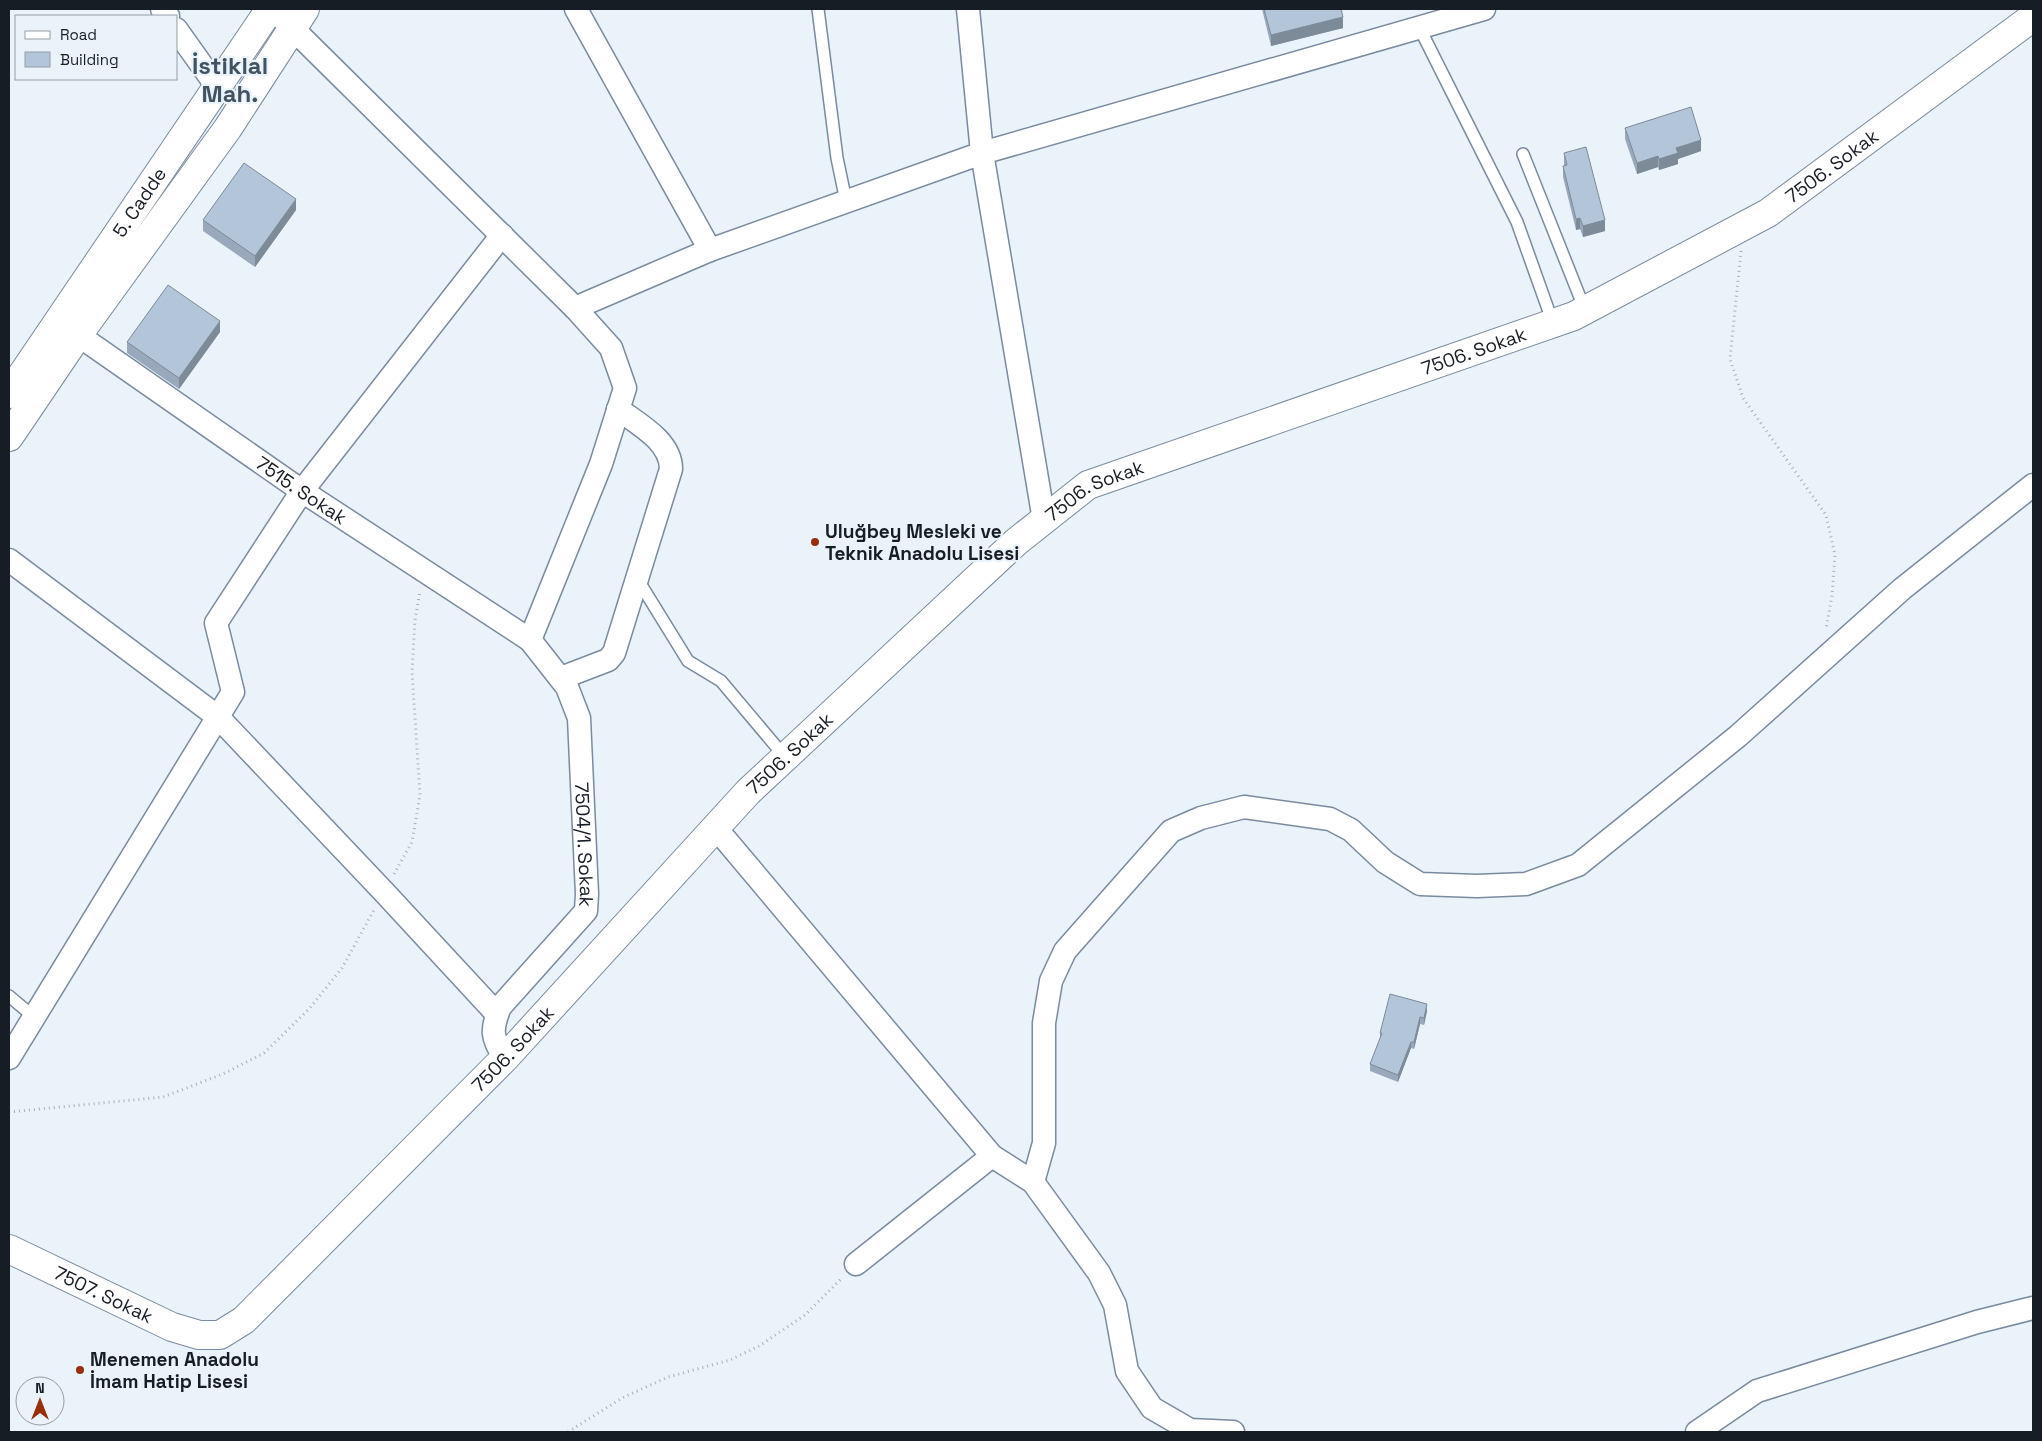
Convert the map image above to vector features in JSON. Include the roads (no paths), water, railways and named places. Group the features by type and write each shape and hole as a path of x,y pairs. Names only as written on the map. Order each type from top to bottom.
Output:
{"street":[{"path":"272,9 299,18 502,236 575,308 611,348 625,388 601,464 530,640"},
{"name":"5. Cadde","path":"9,394 272,9"},
{"path":"576,9 710,250"},
{"path":"968,9 982,153 1044,520"},
{"path":"575,308 710,250 982,153 1484,9"},
{"name":"7506. Sokak","path":"199,1335 220,1335 244,1320 505,1058 748,792 1016,542 1088,485 1553,323 1585,310 1768,213 2033,17"},
{"path":"9,437 78,335 228,128 299,18"},
{"path":"178,31 218,88"},
{"path":"9,1058 233,692 216,622 302,491 502,236"},
{"name":"7515. Sokak","path":"78,335 302,491 530,640"},
{"path":"561,678 608,660 614,653 671,469 671,460 666,448 618,409"},
{"path":"1033,1182 1044,1143 1044,1023 1051,981 1065,951 1171,831 1201,818 1244,807 1330,819 1352,830 1385,862 1420,884 1477,886 1526,884 1578,865 1738,736 1902,589 2033,485"},
{"path":"9,560 218,718 497,1014"},
{"name":"7504/1. Sokak","path":"505,1058 494,1042 493,1023 500,1006 586,911 587,894 579,718 567,687 530,640"},
{"path":"715,827 992,1156 1033,1182 1099,1274 1115,1305 1127,1372 1152,1408 1190,1430 1233,1432"},
{"path":"856,1264 992,1156"},
{"name":"7507. Sokak","path":"9,1250 172,1327 199,1335"},
{"path":"1697,1432 1757,1391 1977,1322 2033,1308"}],"lane":[{"path":"818,9 837,158 846,201"},
{"path":"1419,27 1517,222 1553,323"},
{"path":"1523,154 1585,310"},
{"path":"637,579 688,661 721,681 785,757"},
{"path":"9,996 34,1017"}],"place":[{"name":"Uluğbey Mesleki ve Teknik Anadolu Lisesi","path":"815,542"},
{"name":"Menemen Anadolu İmam Hatip Lisesi","path":"80,1370"}],"district":[{"name":"İstiklal Mah.","path":"230,80"}]}
